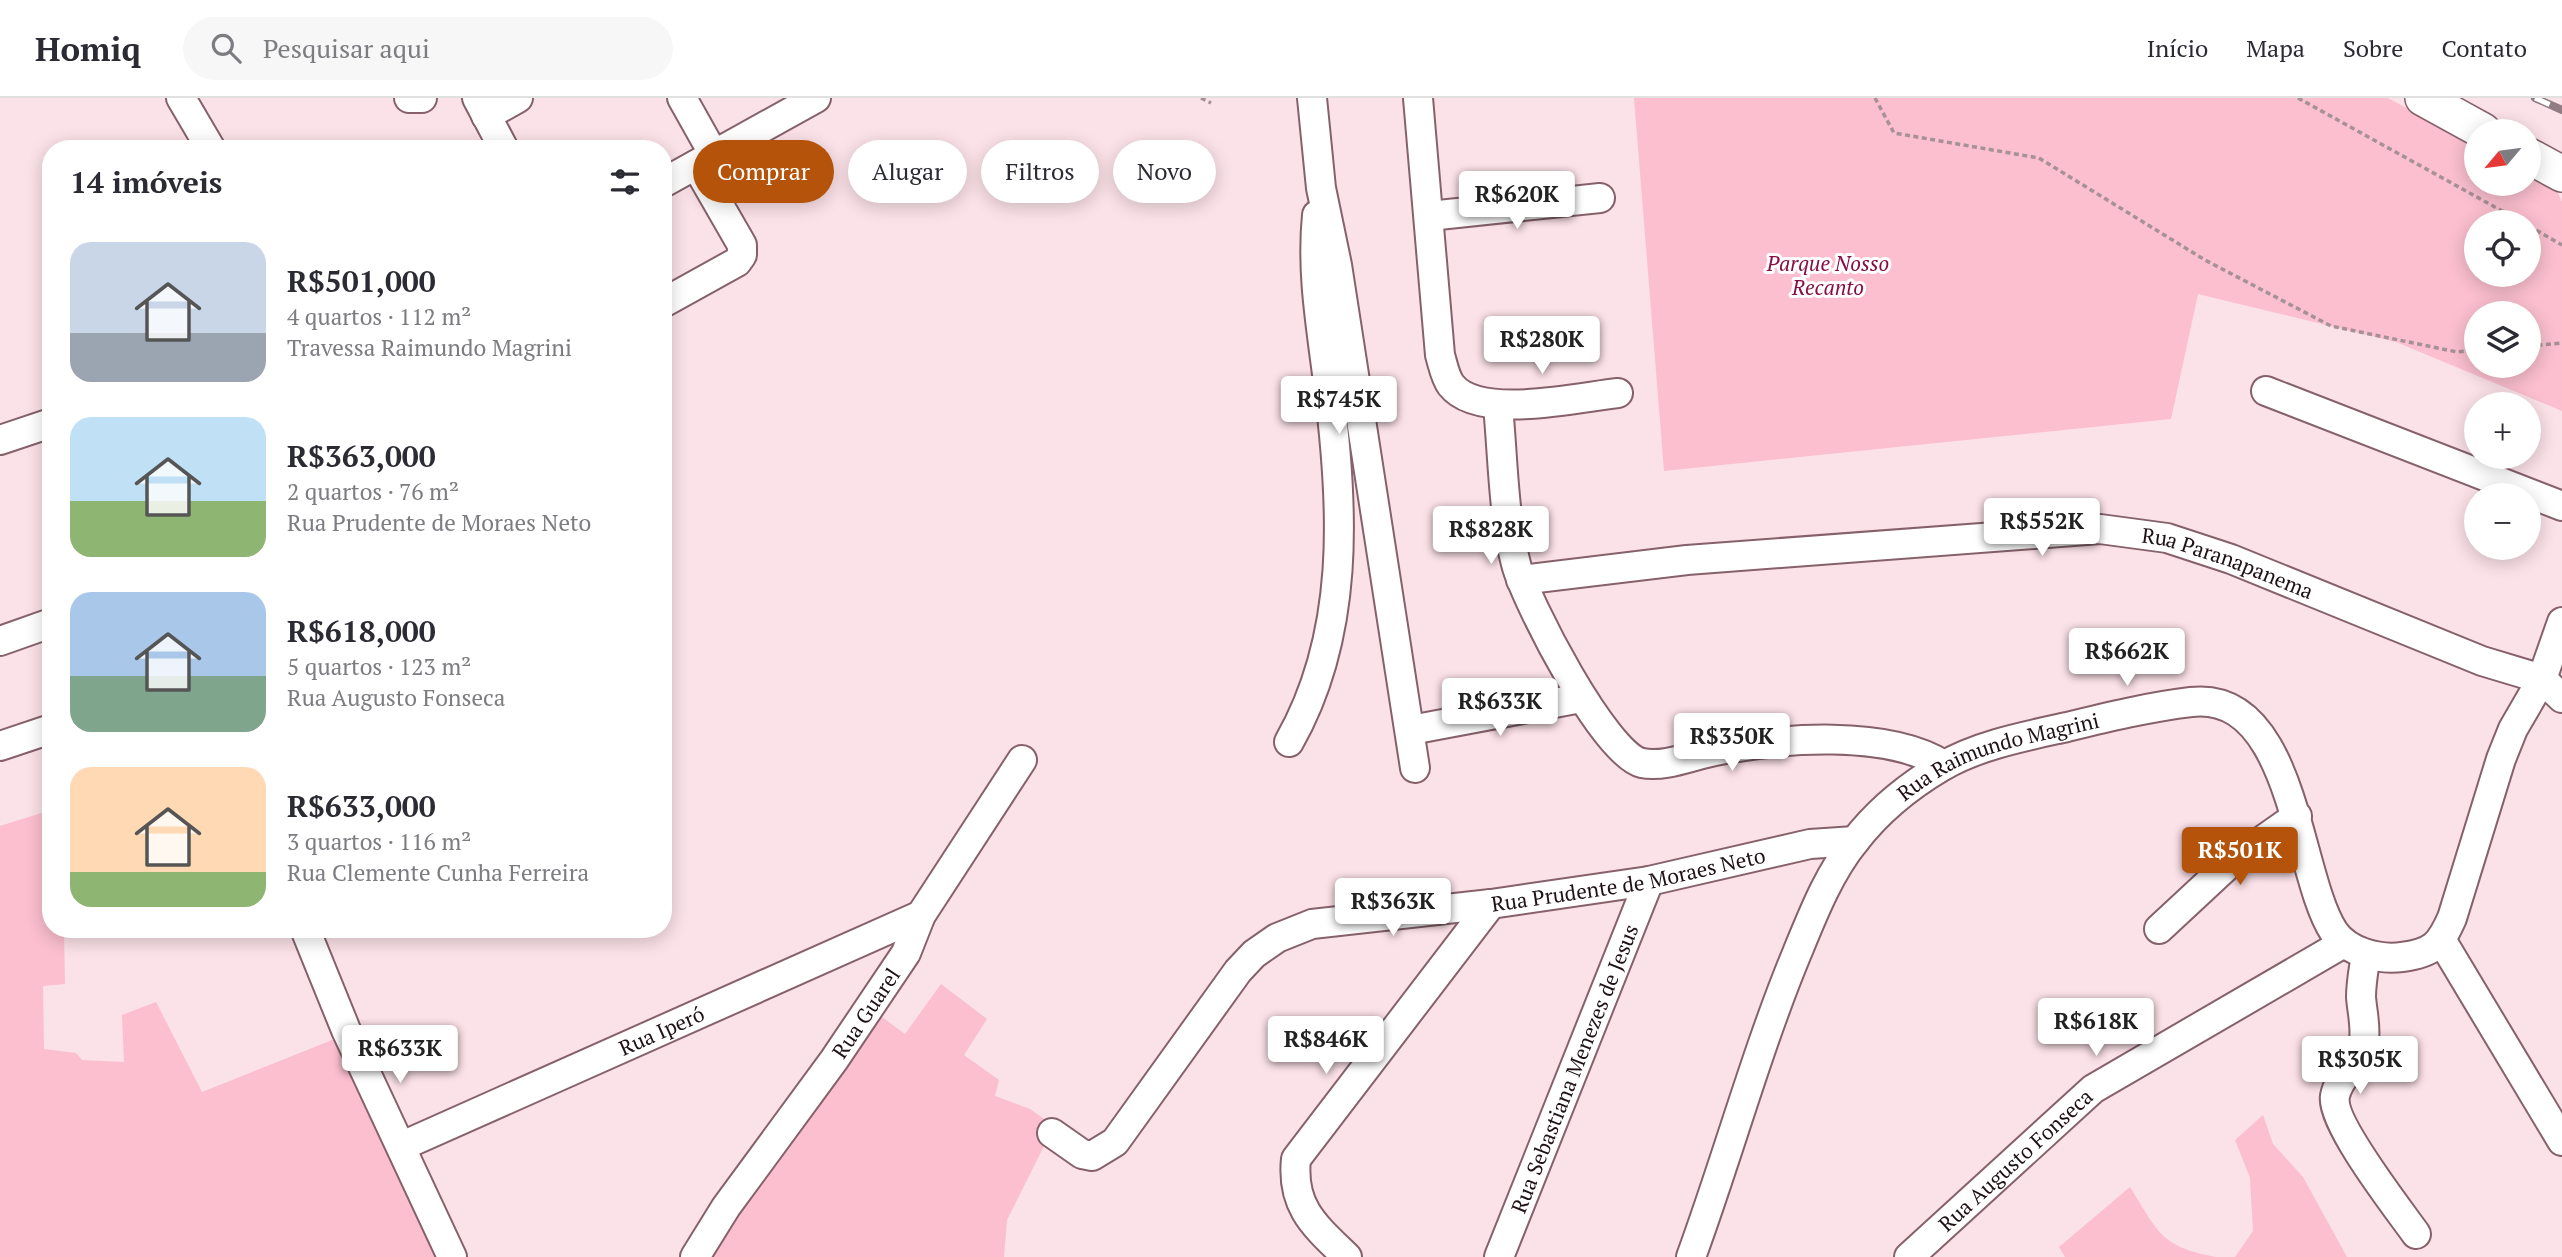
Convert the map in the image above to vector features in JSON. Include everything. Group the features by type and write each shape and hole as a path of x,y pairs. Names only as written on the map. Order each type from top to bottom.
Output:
{"main road":[{"path":"2423,98 2464,121"},
{"path":"2541,163 2562,174"}],"street":[{"path":"181,98 206,140"},
{"path":"409,98 422,98"},
{"path":"499,140 481,107 518,98"},
{"path":"682,98 698,140"},
{"path":"741,140 816,98"},
{"path":"1312,98 1321,188 1337,265 1415,768"},
{"path":"1418,98 1440,355 1444,372 1452,386 1464,395 1498,406 1618,393"},
{"path":"672,178 693,167"},
{"path":"1289,742 1309,707 1321,672 1338,590 1338,491 1314,265 1321,188"},
{"path":"1429,216 1600,198"},
{"path":"672,298 737,262 742,255 742,244 724,203"},
{"path":"2266,391 2562,506"},
{"path":"1498,406 1508,512 1516,566 1521,580 1581,698 1625,753 1642,763 1655,764 1780,741 1830,739 1914,750 1944,765"},
{"path":"0,440 42,426"},
{"name":"Rua Paranapanema","path":"1521,580 1687,560 2099,528 2167,538 2231,559 2552,688"},
{"path":"2416,1234 2366,1164 2340,1119 2334,1101 2337,1084 2361,1052 2364,1039 2361,985 2355,949 2389,958 2426,951 2442,942 2513,729 2552,688 2562,622"},
{"path":"0,641 42,626"},
{"path":"1411,730 1581,698"},
{"name":"Rua Raimundo Magrini","path":"1691,1257 1716,1192 1775,1006 1832,875 1855,841 1910,787 1944,765 2032,735 2154,706 2200,701 2229,709 2249,723 2264,742 2287,788 2297,816 2327,920 2355,949"},
{"path":"0,746 42,732"},
{"name":"Rua Guarel","path":"695,1257 726,1207 834,1060 906,953 921,915 1021,760"},
{"path":"2159,929 2230,863 2297,816"},
{"name":"Rua Prudente de Moraes Neto","path":"1052,1133 1082,1154 1091,1156 1115,1142 1238,971 1254,954 1277,938 1335,919 1491,904 1649,881 1810,844 1855,841"},
{"name":"Rua Sebastiana Menezes de Jesus","path":"1499,1257 1649,881"},
{"path":"1347,1257 1313,1224 1298,1199 1294,1178 1296,1159 1491,904"},
{"name":"Rua Iperó","path":"401,1146 921,915"},
{"path":"309,938 346,1030 452,1257"},
{"path":"2442,942 2560,1132"},
{"name":"Rua Augusto Fonseca","path":"1909,1257 2093,1089 2355,949"}],"path":[{"path":"1201,98 1211,103"},
{"path":"1875,98 1894,133 2039,158 2205,260 2331,326 2464,351"},
{"path":"2298,98 2500,210"},
{"path":"2541,233 2562,245"},
{"path":"2541,345 2562,343"}],"green space":[{"name":"Parque Nosso Recanto","path":"1634,98 2388,98 2464,139 2464,196 2541,196 2541,181 2556,189 2562,202 2562,411 2541,402 2541,392 2516,392 2483,378 2541,378 2541,301 2464,301 2464,370 2396,342 2198,294 2171,419 1664,471"},
{"path":"42,813 42,938 64,938 65,984 43,986 44,1049 76,1053 82,1060 124,1062 122,1015 156,1002 202,1092 337,1038 435,1257 0,1257 0,826"},
{"path":"941,984 987,1019 964,1055 999,1080 995,1096 1030,1109 1054,1126 1007,1220 1004,1257 703,1257 878,1014 905,1034"},
{"path":"2263,1115 2273,1144 2303,1177 2347,1257 2235,1257 2253,1231 2250,1178 2235,1140"},
{"path":"2130,1187 2163,1235 2183,1248 2216,1257 2065,1257 2059,1247"}],"railway":[{"path":"2535,98 2562,110"}]}
